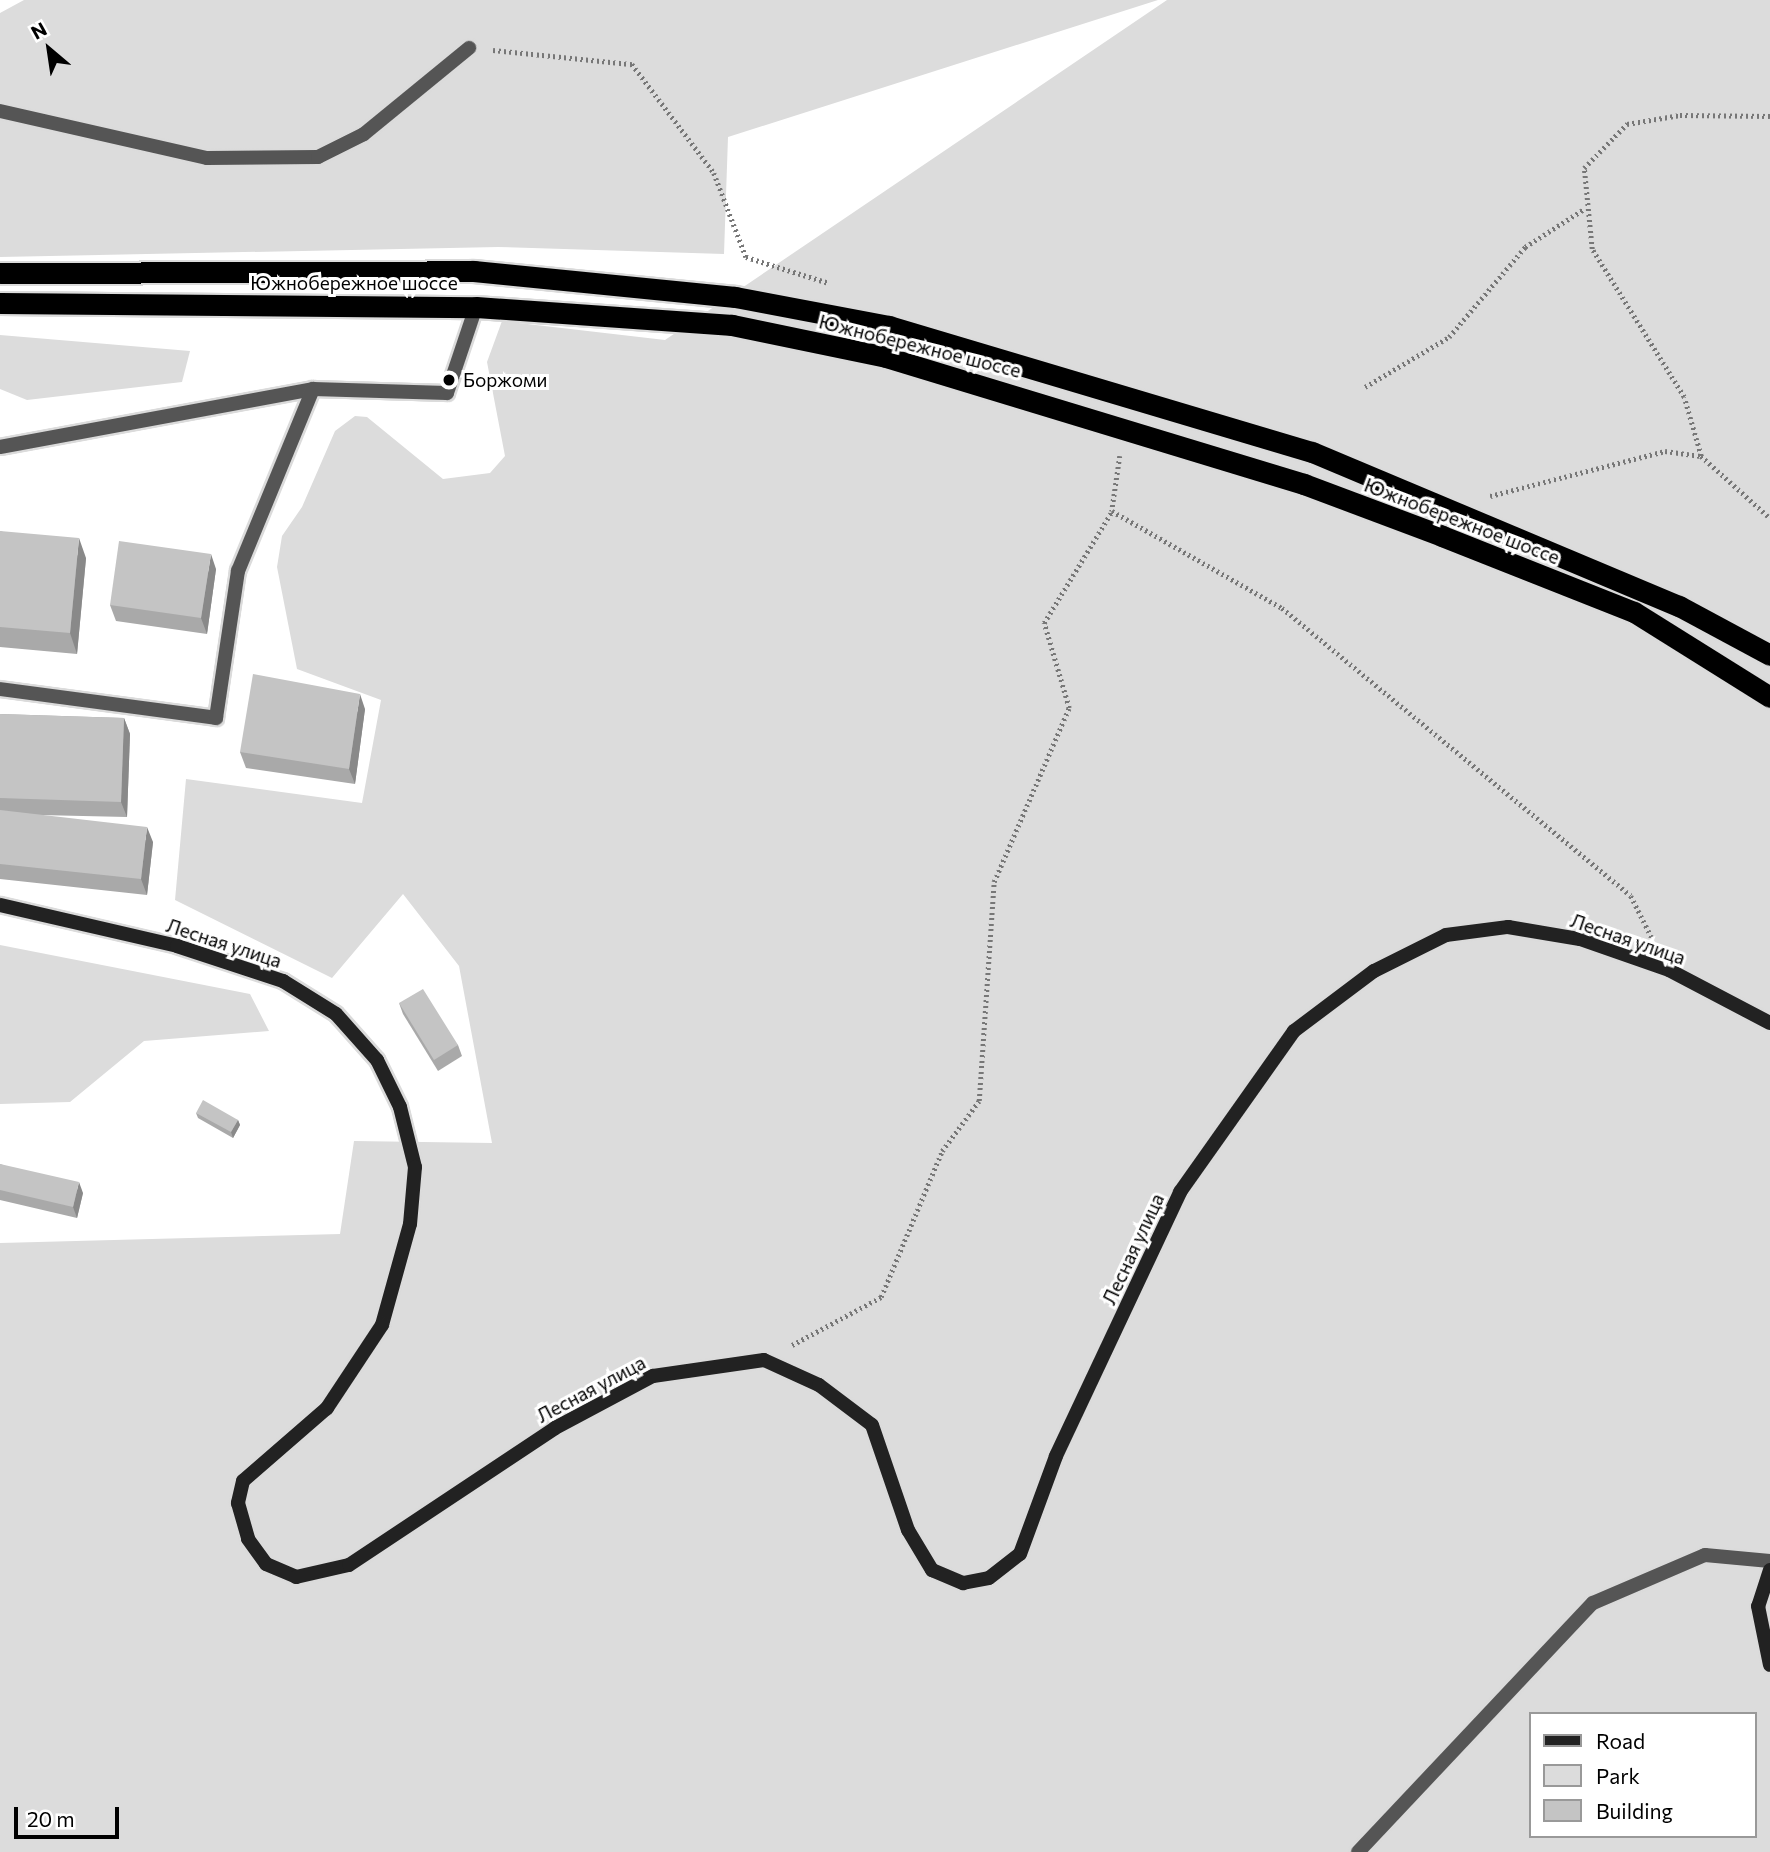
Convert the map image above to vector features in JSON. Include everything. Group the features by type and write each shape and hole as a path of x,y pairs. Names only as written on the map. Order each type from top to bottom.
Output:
{"highway":[{"name":"Южнобережное шоссе","path":"0,274 474,271 735,297 842,317 999,355 1312,453 1444,503 1679,606 1770,655"},
{"path":"474,271 476,307"},
{"name":"Южнобережное шоссе","path":"0,303 476,307 732,326 886,357 1125,427 1304,484 1633,612 1770,696"}],"street":[{"path":"0,111 207,159 317,157 364,134 469,48"},
{"path":"0,447 313,389 447,393 476,307"},
{"path":"0,689 216,718 238,571 313,389"},
{"name":"Лесная улица","path":"0,905 177,946 283,981 336,1014 377,1060 400,1107 415,1167 411,1212 382,1325 361,1365 327,1408 243,1480 238,1503 248,1539 266,1564 296,1577 349,1565 555,1428 653,1376 764,1360 819,1385 872,1425 908,1530 932,1570 963,1583 989,1578 1020,1554 1056,1456 1180,1192 1294,1031 1374,971 1446,935 1508,927 1580,939 1669,970 1770,1023"},
{"path":"1359,1852 1593,1603 1706,1555 1770,1561"},
{"path":"1770,1570 1758,1606 1770,1665"}],"path":[{"path":"469,48 632,64 714,173 746,257 842,287 842,317"},
{"path":"1770,116 1681,115 1627,124 1584,167 1584,209 1592,249 1684,397 1701,456 1770,518"},
{"path":"1365,387 1448,337 1525,247 1584,209"},
{"path":"764,1360 881,1297 942,1151 979,1101 994,882 1069,708 1044,623 1112,510 1125,427"},
{"path":"1444,503 1511,492 1665,451 1701,456"},
{"path":"1112,510 1282,608 1620,887 1669,970"}],"green space":[{"path":"24,0 1158,0 728,137 724,254 498,247 0,257 0,13"},
{"path":"1167,0 1770,0 1770,1852 0,1852 0,1243 340,1234 354,1141 492,1143 459,966 403,894 332,978 175,900 186,779 362,803 381,700 297,669 277,567 282,536 302,507 335,431 355,416 367,417 443,479 490,473 505,456 487,362 502,321 665,340"},
{"path":"0,335 190,351 182,382 27,400 0,389"},
{"path":"0,945 250,994 269,1031 144,1041 70,1102 0,1104"}],"building":[{"path":"0,531 79,538 70,633 0,627"},
{"path":"119,541 211,554 201,618 110,605"},
{"path":"253,674 360,694 349,769 240,752"},
{"path":"0,714 124,718 121,802 0,798"},
{"path":"0,810 147,827 141,879 0,864"},
{"path":"423,989 458,1045 434,1060 399,1003"},
{"path":"203,1100 238,1120 231,1132 196,1113"},
{"path":"0,1164 79,1182 73,1207 0,1190"}],"place":[{"name":"Боржоми","path":"449,380"}]}
